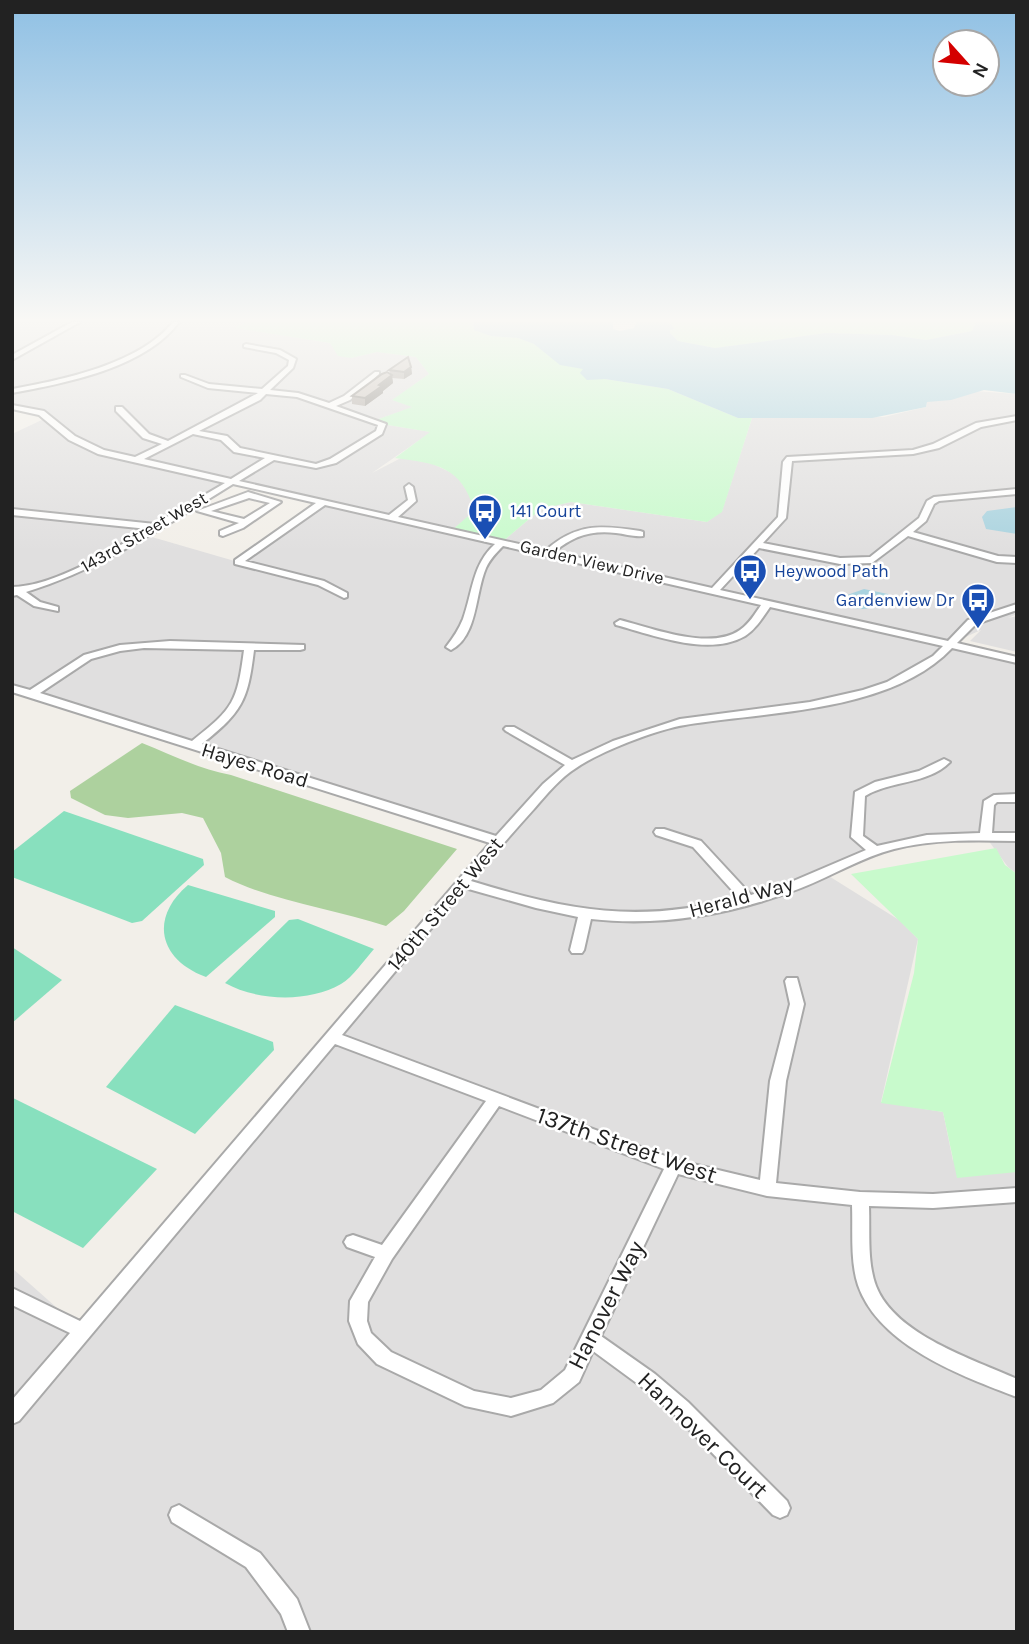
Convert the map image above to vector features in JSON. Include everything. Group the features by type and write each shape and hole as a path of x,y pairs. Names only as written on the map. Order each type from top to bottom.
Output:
{"street":[{"path":"136,460 254,399"},
{"path":"189,431 224,438 237,450 306,466 326,464 379,432 382,424 376,420 310,399"},
{"path":"331,405 345,399"},
{"name":"Garden View Drive","path":"12,407 41,413 83,445 136,460 1017,660"},
{"path":"118,409 146,436 167,443"},
{"path":"715,590 782,518 786,499 787,461 790,459 913,452 936,446 979,425 1017,418"},
{"name":"143rd Street West","path":"15,590 88,566 271,458"},
{"path":"758,545 840,561 862,561 880,556 908,533 923,519 930,503 937,499 1016,486"},
{"path":"392,517 412,502 409,487"},
{"path":"202,511 248,495 277,502 223,533"},
{"path":"324,502 238,562 321,583 344,596"},
{"path":"188,508 245,522"},
{"path":"12,512 156,527"},
{"path":"548,553 579,530 616,530 640,534"},
{"path":"908,533 997,559 1017,560"},
{"path":"451,647 469,622 480,565 502,542"},
{"path":"15,590 37,604 55,609"},
{"path":"620,622 685,639 721,639 747,630 768,602"},
{"name":"140th Street West","path":"12,1415 498,841 547,787 572,765 647,731 810,705 866,692 916,671 937,658 972,622 1017,607"},
{"path":"32,694 94,654 174,643 249,649 300,647"},
{"path":"193,746 229,717 240,703 244,692 249,649"},
{"name":"Hayes Road","path":"12,688 498,841"},
{"path":"510,729 572,765"},
{"path":"876,851 857,837 859,795 873,785 910,780 931,773 944,762"},
{"path":"986,836 988,804 994,799 1017,798"},
{"path":"660,832 697,844 747,899"},
{"name":"Herald Way","path":"463,883 546,908 585,915 664,917 747,899 794,885 876,851 944,838 1017,836"},
{"path":"577,950 585,915"},
{"path":"766,1189 778,1081 797,1004 792,981"},
{"name":"137th Street West","path":"333,1037 674,1166 766,1189 860,1199 933,1201 1017,1195"},
{"name":"Hanover Way","path":"496,1099 386,1254 359,1301 358,1321 364,1338 384,1358 472,1400 511,1407 545,1397 572,1376 674,1166"},
{"path":"860,1199 866,1283 875,1303 889,1321 914,1339 1017,1388"},
{"path":"353,1241 386,1254"},
{"path":"12,1296 83,1331"},
{"name":"Hannover Court","path":"591,1339 644,1376 674,1402 780,1508"},
{"path":"179,1515 253,1560 289,1607 299,1632"}],"shaded area":[{"path":"12,399 395,399 393,400 414,407 376,420 382,424 431,432 372,473 401,458 431,463 456,475 470,493 474,512 452,530 502,542 541,509 571,502 707,522 722,511 752,418 884,417 926,407 927,402 941,399 1017,399 1017,614 1008,618 1017,616 1017,652 970,641 981,630 950,644 1017,660 1017,874 1008,867 985,836 900,845 824,873 899,920 918,939 881,1102 943,1112 953,1161 1017,887 1017,1632 12,1632 12,1268 83,1331 497,842 12,688 12,434 46,418 12,407","holes":["232,481 324,502 238,562 145,535"]}],"green space":[{"path":"691,399 738,418 752,418 722,512 707,522 571,502 541,509 502,542 451,531 474,511 469,496 463,485 446,470 423,462 395,458 430,432 382,424 376,420 412,407 392,400"},
{"path":"142,743 208,769 457,849 404,911 386,926 262,892 225,877 221,853 203,818 182,813 128,818 105,815 71,798 70,791"},
{"path":"64,811 203,859 204,865 142,921 132,923 12,877 12,852"},
{"path":"996,848 1005,865 1017,874 1017,1172 957,1178 943,1112 881,1103 914,973 918,939 851,874"},
{"path":"188,885 275,911 275,917 206,977 190,970 178,960 169,949 165,937 164,924 168,911"},
{"path":"298,919 374,949 341,984 313,994 298,997 267,996 225,983 289,920"},
{"path":"12,947 62,980 12,1023"},
{"path":"175,1005 273,1042 274,1050 195,1134 106,1087"},
{"path":"13,1098 157,1169 83,1248 12,1211"}],"water":[{"path":"691,399 955,399 927,402 926,407 872,418 738,418"},
{"path":"1017,507 1017,534 986,529 982,517 987,511"},
{"path":"864,589 888,594 889,599 877,607 861,609 833,600"}],"place":[{"name":"141 Court","path":"485,541"},
{"name":"Heywood Path","path":"750,601"},
{"name":"Gardenview Dr","path":"978,630"}]}
